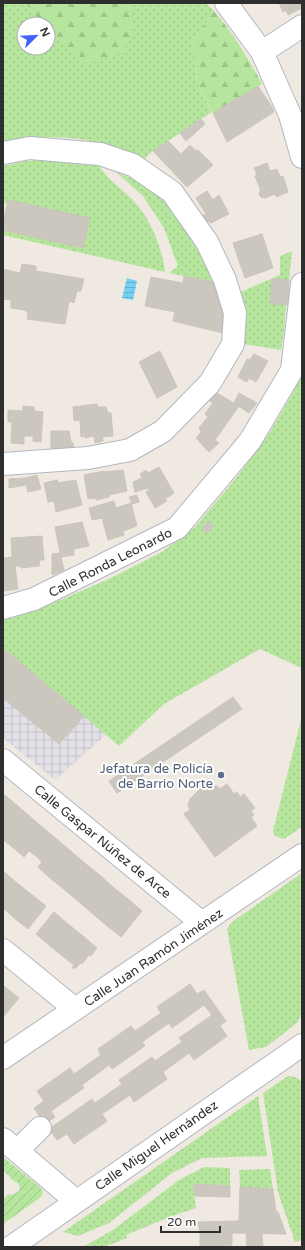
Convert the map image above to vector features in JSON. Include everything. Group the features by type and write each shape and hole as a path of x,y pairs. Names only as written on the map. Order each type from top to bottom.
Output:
{"street":[{"path":"226,3 262,52 290,115 302,157"},
{"path":"262,52 302,26"},
{"path":"3,153 30,148 86,152 100,154 133,165 172,192 207,242 225,280 235,313 233,344 210,383 163,431 130,450 88,458 3,464"},
{"name":"Calle Ronda Leonardo","path":"3,608 34,599 177,528 250,441 292,370 302,284"},
{"name":"Calle Gaspar Núñez de Arce","path":"3,760 202,923"},
{"name":"Calle Juan Ramón Jiménez","path":"3,1058 302,855"},
{"path":"3,950 75,1010"},
{"name":"Calle Miguel Hernández","path":"11,1247 302,1045"},
{"path":"40,1128 10,1145 76,1201"}],"shaded area":[{"path":"4,649 107,734 55,780 3,738"}],"green space":[{"path":"3,3 27,3 28,7 36,16 16,16 16,56 56,56 56,33 134,5 133,3 206,3 214,11 193,41 197,83 212,112 153,151 144,161 127,153 87,140 51,137 3,143"},
{"path":"27,3 133,3 132,33 123,52 88,64 56,37 56,16 36,16 28,7"},
{"path":"214,11 240,46 262,84 213,113 197,83 193,41"},
{"path":"50,159 98,165 110,179 133,200 145,215 158,243 165,272 3,235 3,230 83,248 90,219 3,203 3,166 26,161"},
{"path":"116,172 148,187 171,209 195,245 213,282 169,273 178,266 164,228 143,196"},
{"path":"292,251 289,280 272,280 270,303 286,305 281,350 244,344 246,318 241,292 280,275 280,256"},
{"path":"302,369 302,668 260,649 164,704 119,746 4,649 3,650 3,620 44,607 109,579 162,552 195,527 237,477 270,432 294,391"},
{"path":"302,716 302,827 284,839 275,836 273,831"},
{"path":"302,873 302,1012 298,1022 266,1047 249,1050 227,929 232,922"},
{"path":"288,1076 299,1079 302,1084 302,1240 295,1242 278,1192 263,1093"},
{"path":"258,1096 267,1156 202,1158 172,1173 109,1223 78,1236 63,1232"},
{"path":"3,1157 41,1188 43,1192 41,1197 3,1224 3,1199 9,1194 12,1195 19,1191 20,1186 3,1170"},
{"path":"204,1167 230,1168 230,1186 193,1184 196,1208 126,1235 127,1238 104,1247 83,1247 113,1230 179,1180"},
{"path":"270,1169 273,1189 240,1187 239,1170"}],"water":[{"path":"127,278 137,281 133,300 122,298"}],"building":[{"path":"279,3 302,3 302,8 288,15 286,10 283,12"},
{"path":"258,86 274,112 227,142 213,113"},
{"path":"201,119 205,124 186,141 180,133"},
{"path":"168,141 181,154 190,145 196,151 198,150 213,165 187,187 153,151"},
{"path":"267,163 270,171 277,169 280,177 283,176 288,192 276,197 275,194 265,198 260,196 259,192 261,191 255,176 257,175 254,168"},
{"path":"207,191 213,200 219,195 229,214 211,223 210,221 207,223 203,216 206,214 196,198"},
{"path":"8,200 90,218 83,248 3,230"},
{"path":"262,234 273,268 245,278 233,243"},
{"path":"22,264 36,266 36,271 84,279 81,291 77,291 74,303 69,301 65,324 27,319 28,312 11,308 11,300 3,299 3,269 20,273"},
{"path":"184,276 213,282 222,305 223,333 173,321 175,312 145,306 151,277 183,283"},
{"path":"272,279 289,280 288,305 270,304"},
{"path":"160,351 177,387 157,398 139,362"},
{"path":"254,354 268,361 256,382 249,378 247,382 238,377 247,359 250,360"},
{"path":"215,392 239,406 215,440 219,443 209,452 196,438 201,432 199,428 208,417 205,414 213,403 209,400"},
{"path":"239,393 257,403 249,413 234,403"},
{"path":"97,404 98,407 106,407 108,413 111,413 113,436 102,437 103,441 95,443 94,436 85,438 85,436 81,437 80,420 74,421 73,407"},
{"path":"23,406 34,407 34,411 43,412 41,442 33,441 33,436 24,436 24,444 11,443 12,422 8,422 8,410 23,411"},
{"path":"51,431 69,431 74,449 51,454"},
{"path":"159,467 174,493 165,499 167,501 155,508 146,492 149,490 148,488 135,492 133,482 142,478 140,474 146,470 148,473"},
{"path":"123,470 127,491 96,500 96,498 88,499 84,475 104,471"},
{"path":"37,475 41,489 28,492 26,485 9,488 9,479 25,478"},
{"path":"57,480 58,483 76,480 82,505 56,512 54,501 48,502 44,483"},
{"path":"137,495 139,502 132,504 129,497"},
{"path":"114,501 116,508 131,503 137,526 123,531 124,535 108,540 102,518 92,520 89,508"},
{"path":"208,521 214,526 208,533 202,529"},
{"path":"82,522 89,546 74,549 74,555 61,557 64,570 52,575 52,554 60,553 55,527"},
{"path":"42,536 44,560 40,560 39,566 21,568 21,566 15,566 18,589 4,591 3,558 12,557 11,538"},
{"path":"4,649 84,716 59,744 3,698"},
{"path":"233,697 242,709 117,793 109,781"},
{"path":"227,784 234,794 237,792 240,797 244,794 255,808 251,811 254,815 251,817 257,826 215,857 184,814 190,810 188,805 190,799 200,789 211,785 217,786 220,789"},
{"path":"5,795 19,807 3,826 3,797"},
{"path":"19,807 33,819 10,845 3,840 3,826"},
{"path":"33,819 53,836 36,856 29,851 24,857 10,845"},
{"path":"53,836 73,853 51,879 38,867 42,862 36,856"},
{"path":"73,853 87,865 65,890 51,879"},
{"path":"87,865 101,876 79,902 65,890"},
{"path":"3,871 17,883 3,901"},
{"path":"101,876 114,888 93,914 79,902"},
{"path":"17,883 31,894 13,917 3,908 3,901"},
{"path":"114,888 128,899 106,925 93,914"},
{"path":"31,894 46,906 28,929 13,917"},
{"path":"128,899 142,911 121,937 106,925"},
{"path":"54,912 68,924 50,946 36,934"},
{"path":"68,924 83,936 65,958 50,946"},
{"path":"83,936 97,948 82,964 80,963 76,968 72,968 74,965 65,958"},
{"path":"190,984 197,994 204,990 226,1021 220,1026 227,1036 194,1060 189,1053 163,1072 167,1079 134,1102 130,1095 102,1114 107,1121 74,1144 67,1134 57,1140 49,1129 92,1099 95,1103 122,1084 119,1080 152,1057 155,1061 182,1042 179,1038 212,1015 204,1005 172,1028 169,1023 142,1042 145,1046 112,1069 109,1065 82,1085 84,1088 51,1111 55,1117 45,1124 34,1108 44,1101 37,1091 70,1068 74,1074 101,1055 98,1049 131,1026 135,1031 161,1013 157,1007"},
{"path":"4,986 19,998 3,1017 3,987"},
{"path":"193,1184 230,1186 230,1197 195,1196"},
{"path":"240,1187 273,1189 276,1212 278,1212 286,1234 200,1234 198,1222 239,1221"},
{"path":"215,1233 215,1246 200,1246 200,1234"},
{"path":"215,1233 232,1233 232,1245 215,1246"},
{"path":"246,1233 262,1234 263,1247 247,1247"}],"place":[{"name":"Jefatura de Policía de Barrio Norte","path":"221,775"}]}
